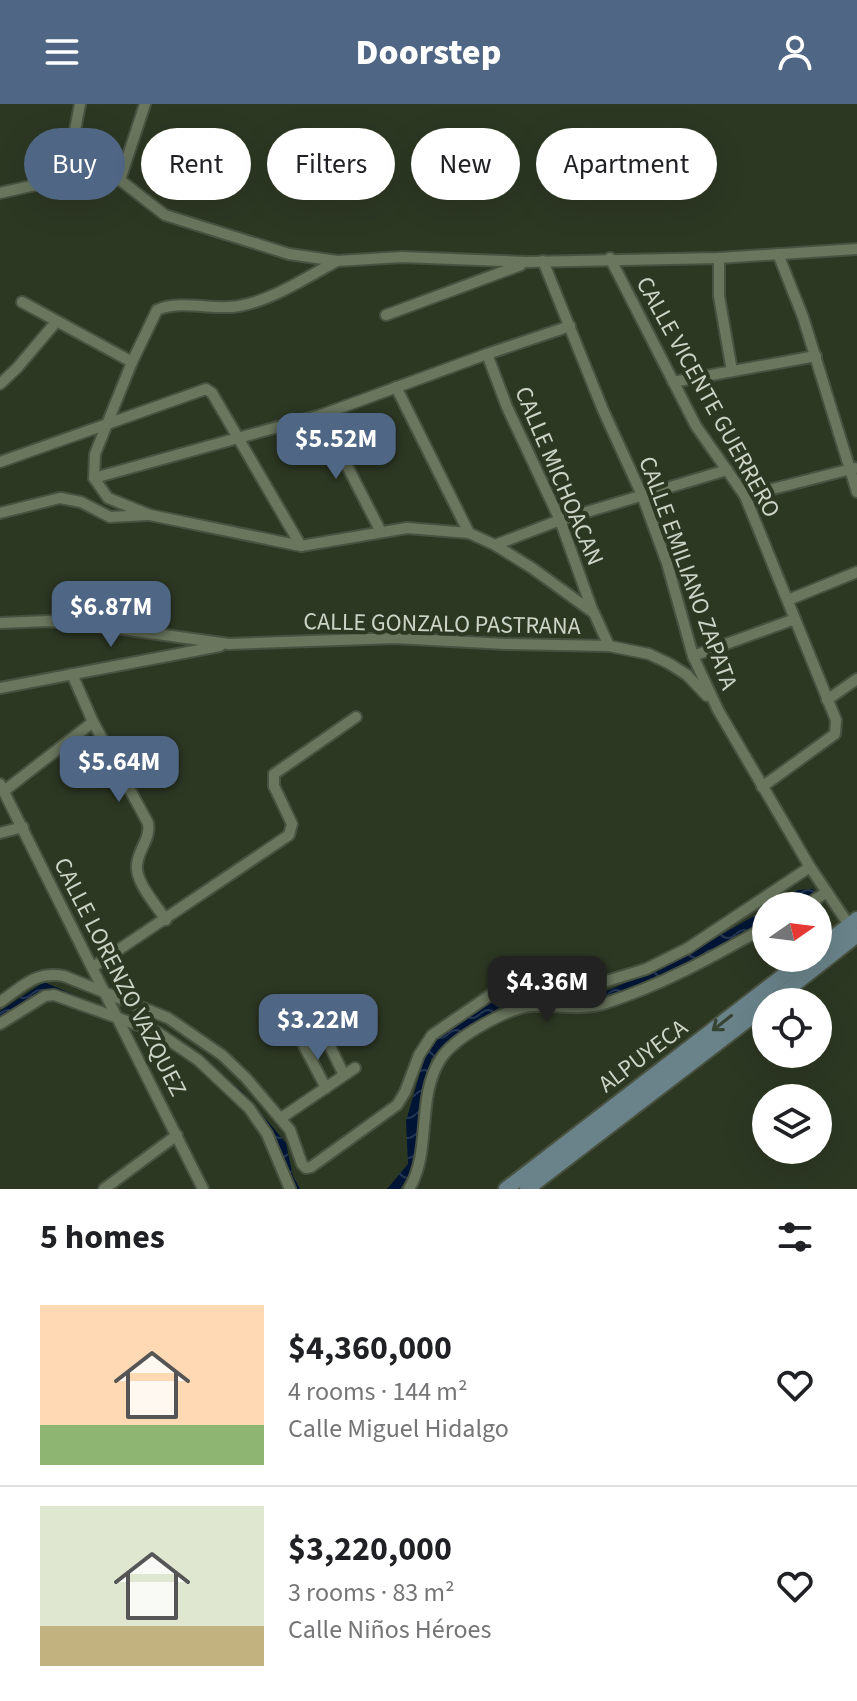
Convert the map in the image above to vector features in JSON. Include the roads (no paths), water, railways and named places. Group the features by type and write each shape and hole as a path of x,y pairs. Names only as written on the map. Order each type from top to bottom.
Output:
{"main road":[{"path":"832,942 855,930"},
{"path":"788,988 855,930"},
{"name":"ALPUYECA","path":"506,1189 788,972"},
{"name":"ALPUYECA","path":"527,1189 752,1017"}],"street":[{"path":"75,128 80,104"},
{"path":"125,165 145,104"},
{"path":"125,184 165,215 289,254 337,261 402,257 527,262 719,258 857,249"},
{"path":"0,193 24,188"},
{"path":"778,254 790,280 854,468 857,492"},
{"name":"CALLE VICENTE GUERRERO","path":"610,258 696,426 745,496 836,720 835,734 762,787"},
{"path":"719,258 719,296 732,371"},
{"path":"337,261 245,305 162,308 154,314 95,454 94,478 108,498 150,515 301,546 419,528 469,533 495,545 553,582 594,613"},
{"name":"CALLE EMILIANO ZAPATA","path":"543,261 603,410 642,495 667,563 693,656 718,710 827,892"},
{"path":"386,315 527,262"},
{"path":"22,302 132,362"},
{"path":"0,384 56,322"},
{"path":"94,478 321,415 570,326"},
{"name":"CALLE MICHOACAN","path":"487,354 507,407 560,520 609,646"},
{"path":"673,382 816,356"},
{"path":"396,387 469,533"},
{"path":"0,462 206,389 212,393 301,546"},
{"path":"321,415 381,532"},
{"path":"745,496 854,468"},
{"path":"495,545 560,520 727,470"},
{"path":"0,513 60,498 81,502 110,517 150,515"},
{"path":"788,600 857,572"},
{"path":"693,656 795,619"},
{"name":"CALLE GONZALO PASTRANA","path":"0,623 48,621 229,644 395,638 609,646 649,654 670,664 700,687 718,710"},
{"path":"0,688 229,644"},
{"path":"72,674 93,722 148,823 149,832 138,860 137,872 166,920"},
{"path":"827,700 857,679"},
{"path":"93,967 289,835 292,824 274,786 274,774 356,717"},
{"path":"2,788 93,722"},
{"name":"CALLE LORENZO VAZQUEZ","path":"2,788 203,1189"},
{"path":"0,833 23,827"},
{"path":"0,1002 46,973 64,976 107,996 168,1018 212,1048 246,1078 281,1118 306,1168 397,1105 419,1055 432,1035 496,991 524,983 600,983 646,969 688,948 810,867"},
{"name":"CALLE EMILIANO ZAPATA","path":"832,899 855,930"},
{"path":"409,1189 418,1170 422,1123 434,1075 442,1056 456,1044 499,1017 520,1008 602,1005 643,990 752,934"},
{"path":"0,1024 45,996 54,995 157,1032 180,1046 249,1108 267,1134 290,1189"},
{"path":"324,1034 344,1075"},
{"path":"304,1046 326,1088"},
{"path":"281,1118 355,1068"},
{"path":"104,1189 177,1135"}],"water":[{"path":"813,889 814,892 795,892"},
{"path":"752,917 752,930 680,969 591,1003 514,998 457,1035 431,1059 419,1120 416,1165 400,1189 387,1189 408,1164 406,1121 428,1045 509,989 535,987 562,995 595,996 674,962"},
{"path":"44,982 182,1041 243,1092 286,1143 293,1176 300,1189 291,1189 284,1178 277,1139 194,1059 148,1028 44,991 0,1021 0,1011"}]}
